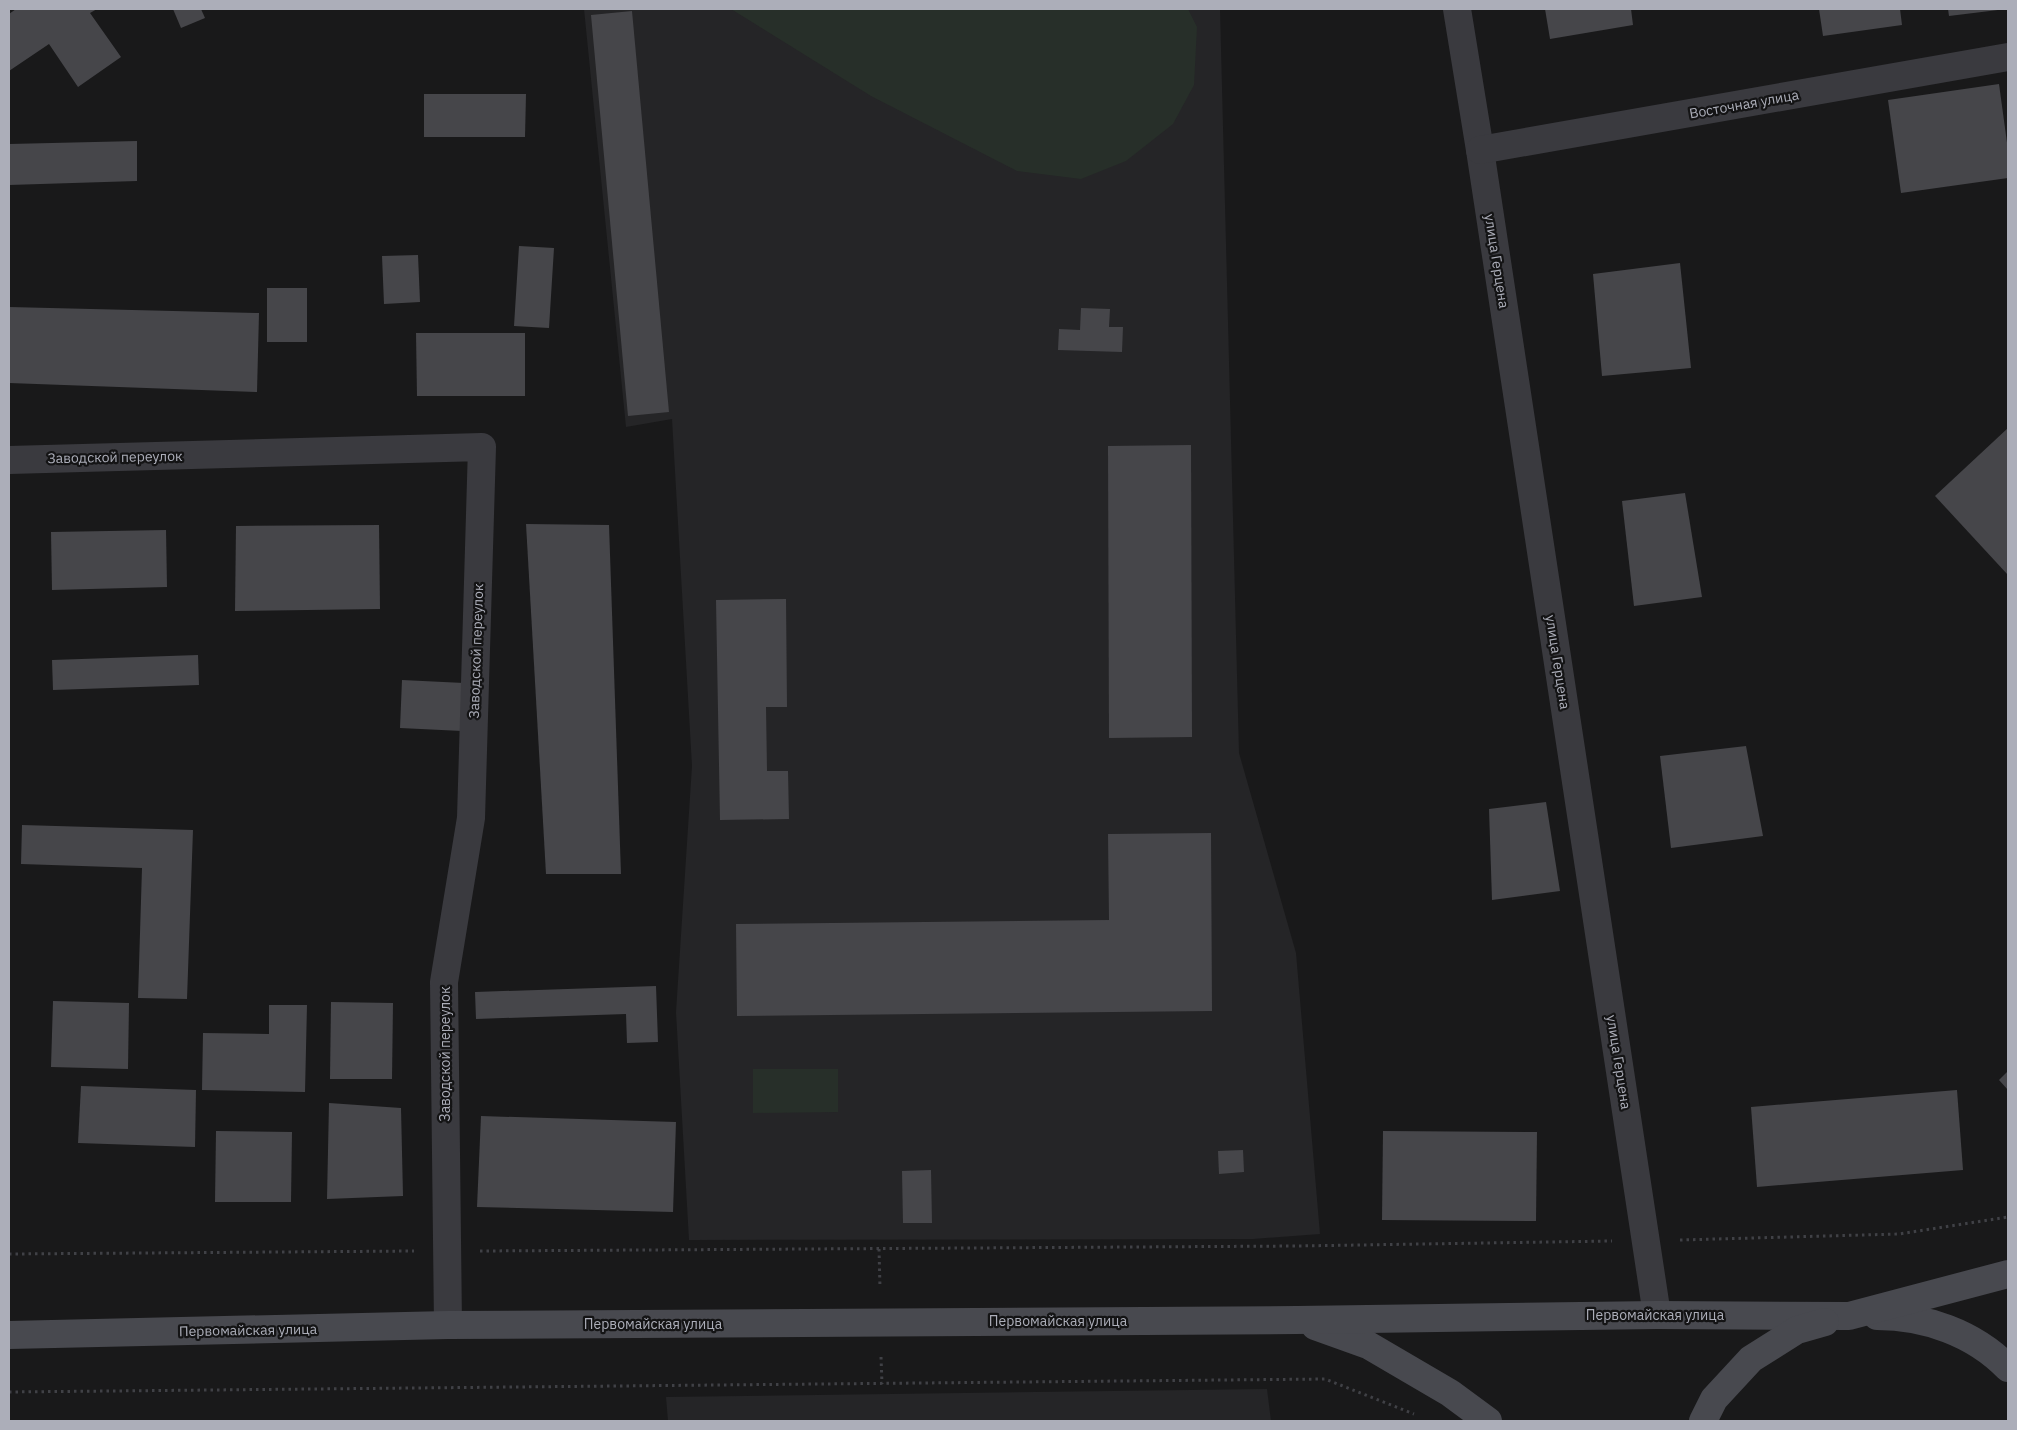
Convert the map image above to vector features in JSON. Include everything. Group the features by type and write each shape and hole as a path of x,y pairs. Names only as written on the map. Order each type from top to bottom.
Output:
{"main road":[{"name":"Первомайская улица","path":"9,1335 448,1325 1297,1320 1657,1315 1849,1316 2008,1274"},
{"path":"1703,1421 1714,1399 1751,1359 1797,1330 1849,1316 1901,1316 1951,1329 1996,1355 2008,1368"},
{"name":"Первомайская улица","path":"1297,1320 1368,1345 1450,1392 1488,1421"}],"street":[{"name":"улица Герцена","path":"1457,9 1657,1315"},
{"name":"Восточная улица","path":"1480,150 2008,57"},
{"name":"Заводской переулок","path":"9,460 482,448 471,818 444,982 448,1325"}],"path":[{"path":"9,1254 1296,1246 1646,1240 1900,1234 2008,1217"},
{"path":"9,1392 1325,1379 1417,1416"}],"shaded area":[{"path":"584,9 1220,9 1239,753 1296,953 1320,1234 1253,1239 689,1240 676,1012 692,766 672,419 626,427"},
{"path":"731,9 1188,9 1197,27 1194,85 1173,124 1126,161 1081,179 1017,171 871,96"},
{"path":"753,1069 838,1069 838,1112 753,1113"},
{"path":"1267,1389 1271,1421 668,1421 666,1397"}],"building":[{"path":"16,9 97,9 90,13 121,57 78,87 49,44 9,71 9,14"},
{"path":"173,9 201,9 205,18 181,28"},
{"path":"1545,9 1631,9 1633,25 1550,39"},
{"path":"1819,9 1900,9 1902,25 1823,36"},
{"path":"1948,9 1998,9 1998,10 1949,16"},
{"path":"632,11 669,412 628,416 591,15"},
{"path":"1999,84 2008,150 2008,178 1901,193 1888,100"},
{"path":"424,94 526,94 525,137 424,137"},
{"path":"137,141 137,181 9,185 9,144"},
{"path":"519,246 554,248 549,328 514,326"},
{"path":"418,255 420,302 384,304 382,256"},
{"path":"1680,263 1691,368 1602,376 1593,274"},
{"path":"267,288 307,288 307,342 267,342"},
{"path":"9,307 259,313 257,392 9,383"},
{"path":"1081,308 1110,309 1109,327 1123,327 1122,352 1058,350 1059,329 1080,330"},
{"path":"416,333 525,333 525,396 417,396"},
{"path":"2008,428 2008,575 1935,496"},
{"path":"1191,445 1192,737 1109,738 1108,446"},
{"path":"1685,493 1702,597 1634,606 1622,501"},
{"path":"526,524 609,525 621,874 546,874"},
{"path":"379,525 380,609 235,611 236,526"},
{"path":"166,530 167,587 52,590 51,532"},
{"path":"786,599 787,707 766,707 767,771 788,771 789,819 720,820 716,600"},
{"path":"198,655 199,685 53,690 52,660"},
{"path":"402,680 464,683 462,731 400,728"},
{"path":"1746,746 1763,836 1671,848 1660,756"},
{"path":"1546,802 1560,891 1492,900 1489,809"},
{"path":"22,825 193,830 187,999 138,998 142,868 21,864"},
{"path":"1211,833 1212,1011 737,1016 736,924 1109,920 1108,834"},
{"path":"656,986 658,1042 627,1043 626,1014 476,1019 475,992"},
{"path":"53,1001 129,1003 128,1069 51,1067"},
{"path":"331,1002 393,1003 392,1079 330,1079"},
{"path":"269,1005 307,1005 305,1092 202,1090 203,1033 269,1034"},
{"path":"2008,1071 2008,1090 1999,1080"},
{"path":"81,1086 196,1090 195,1147 78,1143"},
{"path":"1957,1090 1963,1170 1757,1187 1751,1107"},
{"path":"329,1103 401,1108 403,1196 327,1199"},
{"path":"481,1116 676,1122 673,1212 477,1207"},
{"path":"216,1131 292,1132 291,1202 215,1202"},
{"path":"1383,1131 1537,1132 1536,1221 1382,1220"},
{"path":"1243,1150 1244,1172 1219,1174 1218,1151"},
{"path":"931,1170 932,1223 903,1223 902,1171"}]}
